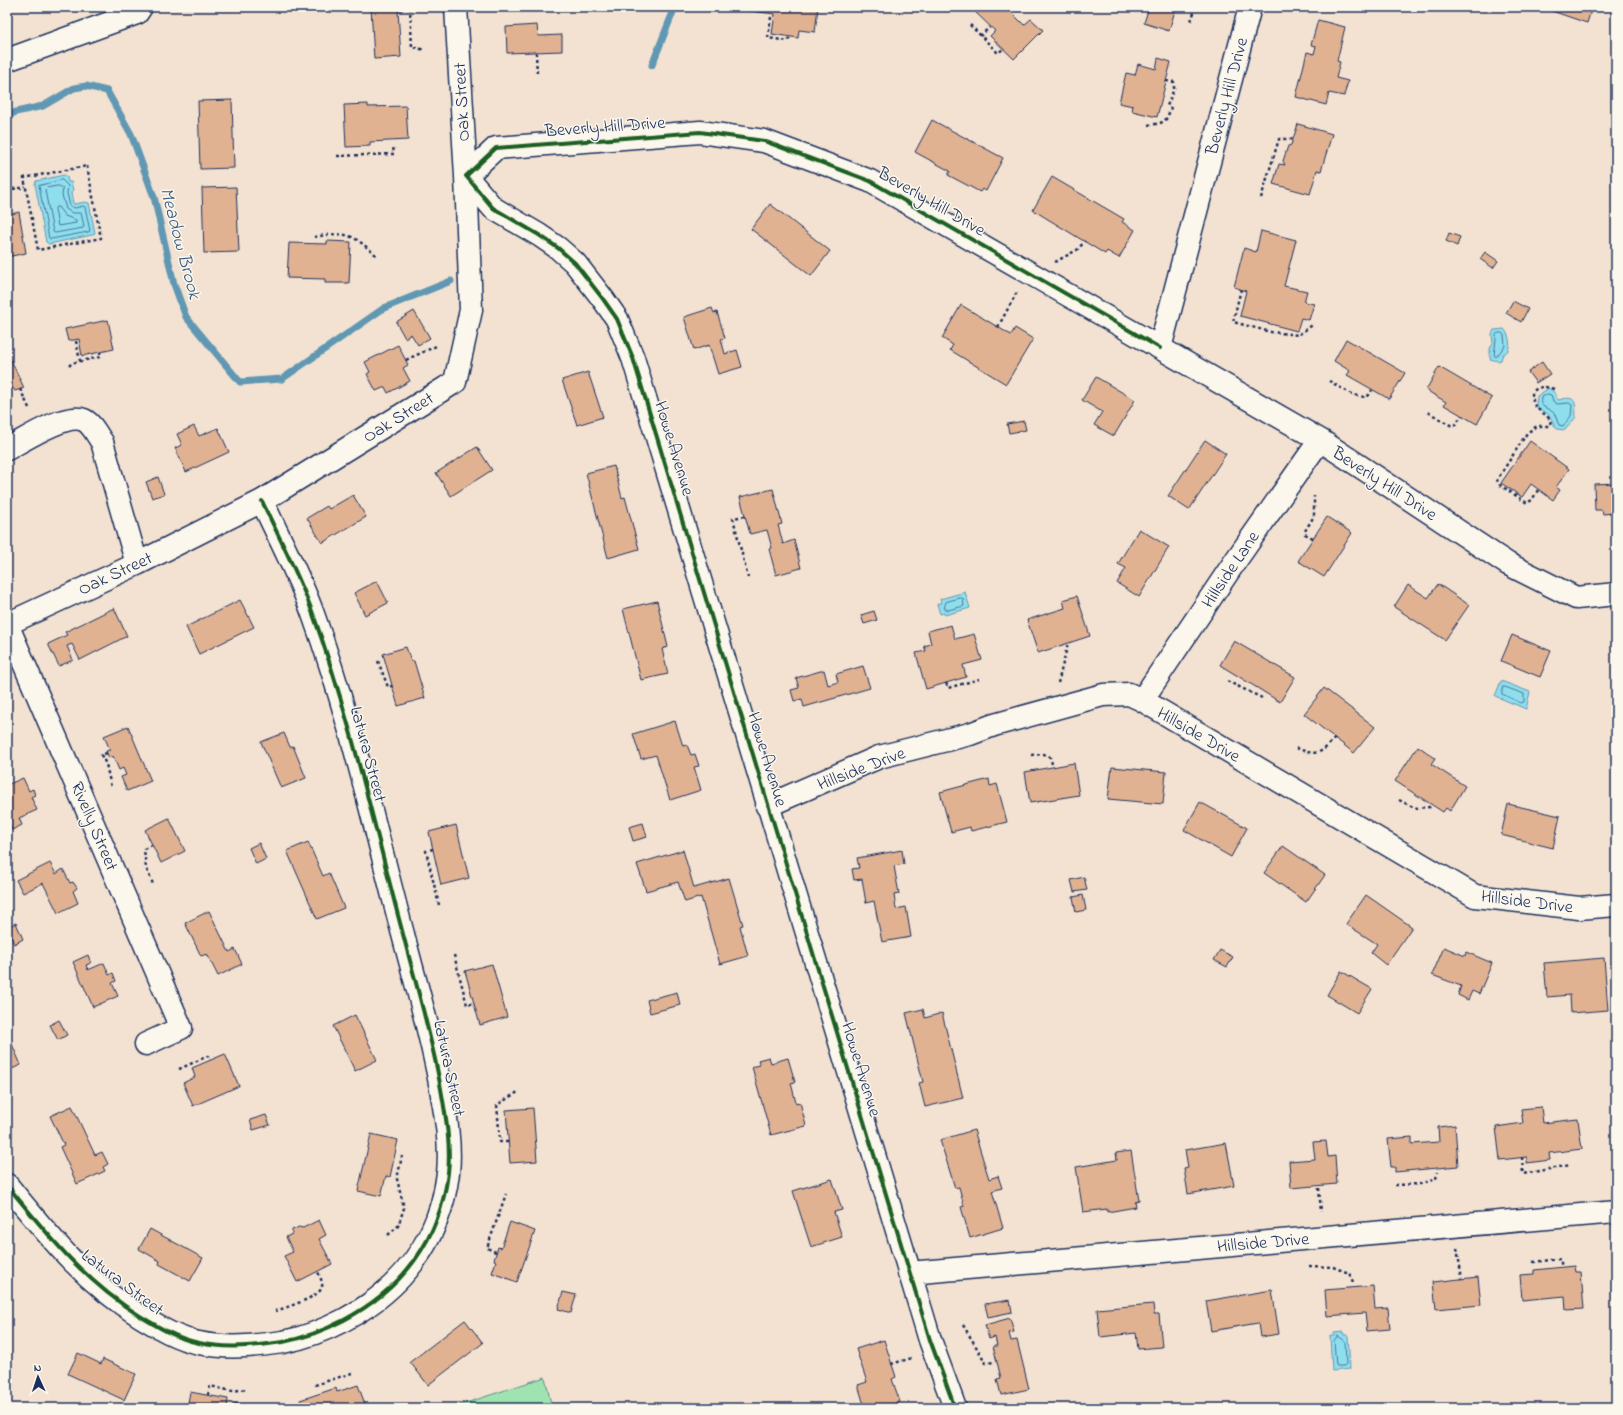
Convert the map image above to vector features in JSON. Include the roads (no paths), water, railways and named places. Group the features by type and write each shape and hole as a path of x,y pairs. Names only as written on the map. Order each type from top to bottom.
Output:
{"street":[{"path":"7,60 137,13 141,7"},
{"name":"Oak Street","path":"7,624 137,564 262,501 455,382 471,310 466,176 456,7"},
{"name":"Beverly Hill Drive","path":"1160,348 1250,7"},
{"name":"Beverly Hill Drive","path":"466,176 496,148 700,132 764,141 870,181 1320,440 1508,564 1576,598 1616,594"},
{"name":"Howe Avenue","path":"466,176 493,208 539,235 558,248 575,263 617,319 635,364 909,1273 930,1340 955,1408"},
{"path":"7,449 55,424 66,420 84,420 91,426 102,442 137,564"},
{"name":"Hillside Lane","path":"1142,700 1238,557 1320,440"},
{"name":"Latura Street","path":"7,1185 68,1258 95,1283 127,1308 169,1332 198,1343 228,1347 259,1346 289,1341 312,1334 356,1314 391,1288 406,1271 419,1254 438,1216 448,1173 449,1151 448,1126 432,1044 356,753 331,669 311,610 262,501"},
{"name":"Rivelly Street","path":"7,624 181,1028 146,1044"},
{"name":"Hillside Drive","path":"767,806 879,757 970,734 994,725 1103,694 1129,694 1142,700 1475,896 1579,908 1616,905"},
{"name":"Hillside Drive","path":"909,1273 1616,1212"}],"water":[{"path":"64,175 67,177 68,182 71,182 73,190 71,193 73,203 89,203 95,233 92,235 49,244 46,242 35,184 36,181"},
{"path":"1504,329 1508,335 1510,343 1508,350 1503,354 1501,360 1498,361 1490,359 1490,348 1493,344 1492,334 1494,330"},
{"path":"1549,388 1556,394 1556,398 1559,400 1570,398 1574,401 1576,417 1565,430 1557,429 1549,416 1539,410 1536,405 1537,396"},
{"path":"965,592 970,608 945,615 944,613 940,614 937,604 941,603 940,599"},
{"path":"1501,681 1530,692 1526,709 1495,696"},
{"path":"1343,1332 1344,1335 1348,1335 1350,1369 1332,1371 1330,1336 1334,1336 1334,1333"}],"waterway":[{"name":"Meadow Brook","path":"652,65 675,7"},
{"name":"Meadow Brook","path":"7,116 16,112 43,106 74,88 86,86 107,91 131,134 154,197 174,284 186,317 240,382 282,379 384,308 451,281"}]}
